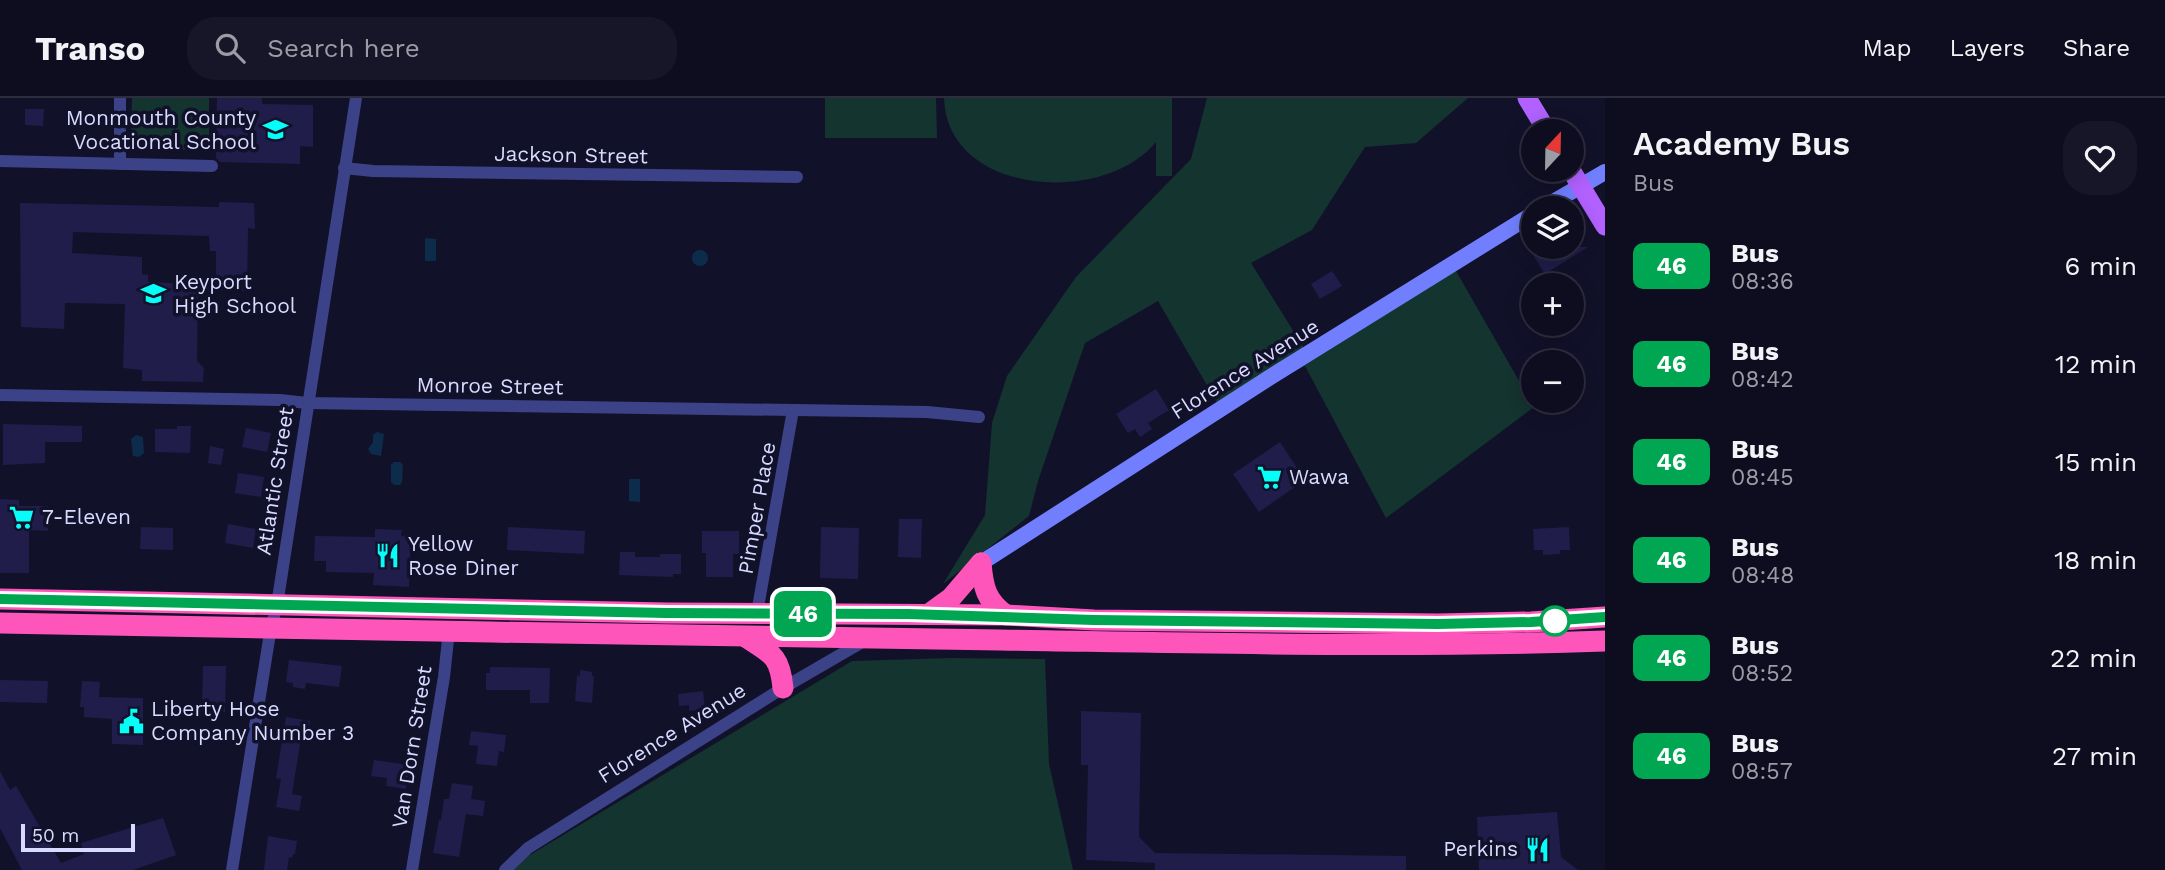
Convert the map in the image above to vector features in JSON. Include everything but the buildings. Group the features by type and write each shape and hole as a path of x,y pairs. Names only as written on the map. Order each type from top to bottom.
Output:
{"highway":[{"path":"929,614 951,598 981,564"},
{"path":"981,564 986,596 1006,615"},
{"path":"0,599 1438,624 1605,617"},
{"path":"0,623 747,638 1443,646 1605,641"},
{"path":"747,638 780,664 783,688"}],"main road":[{"path":"1527,98 1540,119"},
{"path":"1578,182 1605,226"}],"street":[{"path":"120,98 120,164"},
{"name":"Atlantic Street","path":"232,870 356,98"},
{"path":"0,162 212,166"},
{"name":"Jackson Street","path":"344,167 373,171 797,177"},
{"path":"1584,176 1605,172"},
{"path":"1556,196 1572,182"},
{"name":"Florence Avenue","path":"981,564 1272,376 1521,221"},
{"name":"Monroe Street","path":"0,395 927,412 979,417"},
{"name":"Pimper Place","path":"757,614 793,410"},
{"name":"Van Dorn Street","path":"412,870 444,677 449,630"},
{"name":"Florence Avenue","path":"505,870 528,848 783,688 867,639"}],"green space":[{"path":"132,98 209,98 209,151 131,147"},
{"path":"825,98 936,98 937,138 825,138"},
{"path":"944,98 1172,98 1172,176 1156,176 1156,142 1132,163 1101,176 1067,182 1032,181 999,172 971,155 952,131"},
{"path":"1207,98 1468,98 1416,143 1365,147 1312,230 1251,263 1307,353 1452,264 1521,384 1521,413 1526,413 1386,518 1305,366 1219,406 1158,301 1085,343 1038,481 1029,516 943,584 985,515 992,423 1007,376 1076,277 1191,159"},
{"path":"1045,659 1049,764 1073,870 505,870 852,661"}],"water":[{"path":"425,238 436,239 436,261 425,261"},
{"path":"697,250 703,250 708,258 706,264 697,266 692,261 692,255"},
{"path":"377,432 384,434 381,456 371,454 368,449 373,442 373,435"},
{"path":"136,435 143,437 144,453 139,457 133,456 131,439"},
{"path":"394,462 403,465 400,485 391,482 391,465"},
{"path":"629,479 640,479 640,502 629,501"}],"bus line":[{"name":"46","path":"0,599 667,613 1006,615 1094,620 1438,624 1605,617"}],"place":[{"name":"Monmouth County Vocational School","path":"276,130"},
{"name":"Keyport High School","path":"154,294"},
{"name":"Wawa","path":"1269,477"},
{"name":"7-Eleven","path":"22,517"},
{"name":"Yellow Rose Diner","path":"388,556"},
{"name":"Liberty Hose Company Number 3","path":"131,721"},
{"name":"Perkins","path":"1538,849"}]}
